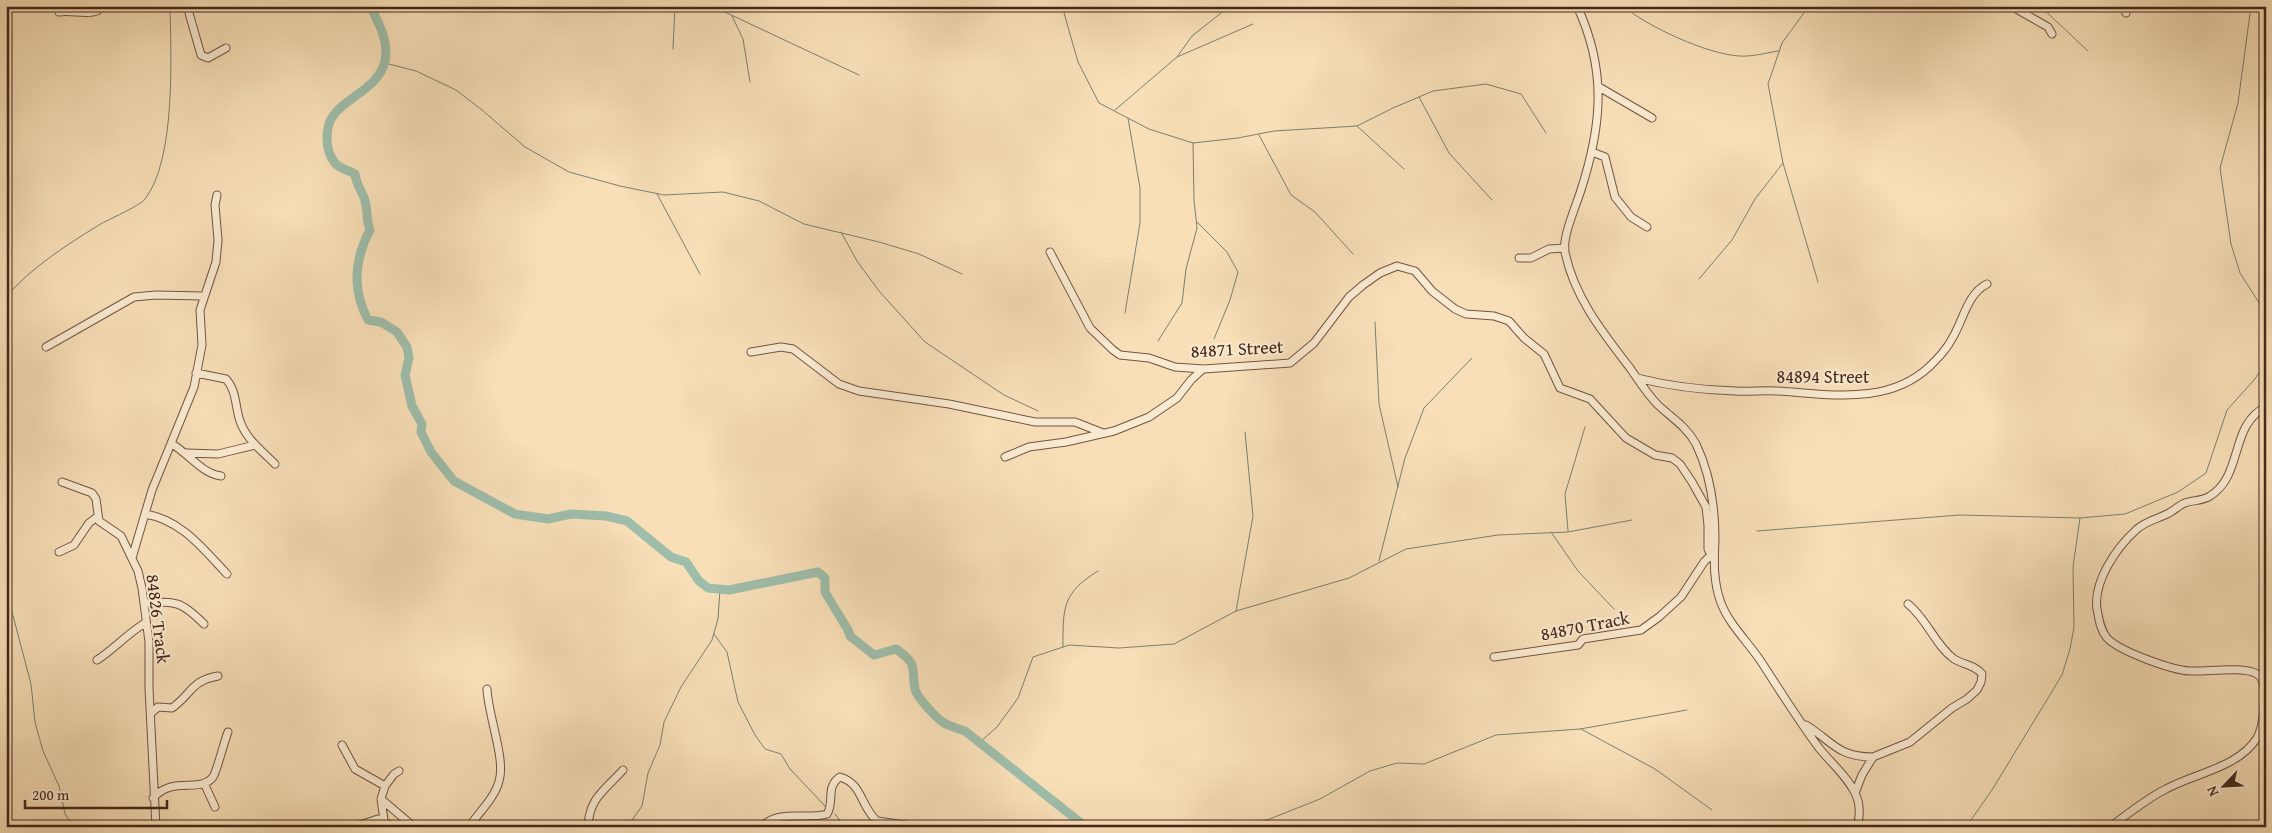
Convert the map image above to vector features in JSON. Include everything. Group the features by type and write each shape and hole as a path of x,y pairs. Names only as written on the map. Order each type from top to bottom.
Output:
{"street":[{"path":"59,12 73,10 92,13 99,6"},
{"path":"187,6 201,55 208,58 226,48"},
{"path":"1577,6 1594,52 1599,87 1596,131 1592,152 1565,248 1569,270 1585,305 1637,378 1659,405 1688,430 1703,460 1711,491 1714,513 1712,558 1720,601 1725,612 1802,723 1855,793 1860,810 1858,827"},
{"path":"2011,6 2048,27 2052,34"},
{"path":"1599,87 1652,118"},
{"path":"1592,152 1602,154 1607,161 1615,197 1631,217 1646,227"},
{"path":"132,558 152,490 189,401 196,373 202,345 200,310 203,296 211,280 216,262 218,240 215,205 218,195"},
{"path":"1519,258 1530,258 1549,249 1565,248"},
{"name":"84871 Street","path":"1050,252 1090,328 1113,350 1120,355 1149,358 1175,367 1204,369 1290,363 1314,343 1349,297 1363,285 1391,267 1396,266 1415,271 1432,291 1455,309 1466,314 1494,316 1509,321 1524,338 1544,354 1560,388 1590,400 1626,438 1655,454 1676,461 1692,482 1706,507 1708,549 1712,558"},
{"name":"84894 Street","path":"1637,378 1670,386 1722,391 1776,391 1840,396 1884,391 1904,386 1925,371 1944,353 1970,302 1980,287 1987,284"},
{"path":"46,347 134,297 146,295 203,296"},
{"path":"751,352 781,347 792,349 839,384 859,391 948,404 1036,422 1075,422 1103,433"},
{"path":"1005,457 1019,450 1066,442 1124,428 1159,412 1177,398 1191,380 1204,369"},
{"path":"196,373 222,378 229,383 240,422 255,445 275,464"},
{"path":"2110,827 2164,789 2226,764 2250,746 2260,730 2264,704 2264,684 2262,678 2256,673 2244,670 2187,671 2173,668 2131,652 2106,637 2102,631 2097,606 2098,593 2105,573 2126,542 2144,524 2169,514 2183,504 2203,500 2216,491 2229,477 2243,429 2257,412 2266,407"},
{"path":"172,444 186,453 208,473 221,476"},
{"path":"186,453 218,454 255,445"},
{"path":"59,552 74,545 89,523 97,517 96,499 92,493 62,482"},
{"path":"145,514 164,519 186,532 227,574"},
{"name":"84826 Track","path":"97,517 101,523 121,536 138,571 149,642 148,688 151,713 153,798 156,827"},
{"name":"84870 Track","path":"1494,657 1578,645 1583,639 1642,630 1681,597 1704,562 1712,558"},
{"path":"144,604 179,604 191,610 204,624"},
{"path":"1802,723 1840,750 1864,757 1873,757 1898,748 1916,738 1977,690 1982,674 1978,668 1955,659 1918,612 1908,604"},
{"path":"96,660 113,649 133,630 146,623"},
{"path":"151,713 158,706 172,708 195,685 205,678 218,676"},
{"path":"469,827 495,790 500,775 501,764 487,703 487,690"},
{"path":"153,798 166,787 204,783 215,774 228,732"},
{"path":"342,745 355,769 385,786"},
{"path":"1855,793 1862,775 1873,757"},
{"path":"588,827 588,814 594,800 623,770"},
{"path":"384,820 381,799 385,786 394,774 399,771"},
{"path":"762,827 766,822 779,817 827,814 830,810 831,787 840,777 855,784 865,806 877,821 920,827"},
{"path":"204,783 215,807"},
{"path":"381,799 414,827"},
{"path":"352,827 371,820 384,820 394,827"}],"waterway":[{"path":"6,297 37,267 62,249 145,199 155,181 167,134 171,78 170,6"},
{"path":"370,6 380,26 386,47 385,61 382,70 376,78 333,116 328,129 328,145 330,155 335,163 339,167 355,174 366,205 370,230 361,252 357,275 359,298 363,309 368,320 381,322 397,332 407,347 409,358 405,375 412,406 422,424 421,432 431,452 454,481 515,514 548,519 571,514 606,516 627,521 671,557 686,562 699,581 708,588 729,590 818,572 825,578 825,592 850,636 874,655 896,649 903,654 913,667 917,693 934,714 946,724 965,731 1086,827"},
{"path":"673,49 675,6"},
{"path":"712,6 859,75"},
{"path":"1062,6 1078,62 1099,103 1149,129 1193,143 1238,138 1274,131 1357,126 1433,91 1486,84 1521,94 1546,133"},
{"path":"1177,57 1192,36 1230,6"},
{"path":"1623,6 1662,31 1711,50 1744,56 1778,51"},
{"path":"1809,6 1782,43 1768,84 1783,163 1818,282"},
{"path":"2040,6 2088,51"},
{"path":"2251,6 2238,103 2220,168 2231,244 2240,273 2265,312 2266,324"},
{"path":"732,16 743,39 750,82"},
{"path":"1115,110 1177,57 1253,24"},
{"path":"385,63 416,71 456,90 525,147 569,172 620,186 664,195 723,192 759,201 804,224 879,242 919,254 962,274"},
{"path":"1419,97 1449,153 1492,200"},
{"path":"1125,313 1140,223 1140,188 1128,118"},
{"path":"1357,126 1404,169"},
{"path":"1259,135 1291,195 1315,212 1353,254"},
{"path":"1158,341 1182,303 1186,269 1197,228 1194,200 1193,143"},
{"path":"1699,279 1732,240 1755,199 1783,163"},
{"path":"657,194 700,274"},
{"path":"1197,222 1227,252 1238,272 1230,300 1214,339"},
{"path":"841,232 857,261 879,291 925,342 1004,395 1038,411"},
{"path":"1375,322 1379,404 1398,487"},
{"path":"1379,561 1405,458 1424,408 1472,358"},
{"path":"1757,531 1959,515 2080,518 2125,514 2178,492 2206,473 2227,410 2254,380 2266,363"},
{"path":"1568,531 1565,494 1585,427"},
{"path":"1236,611 1253,516 1245,432"},
{"path":"1966,827 1992,790 2062,675 2074,627 2073,567 2080,518"},
{"path":"979,743 997,727 1018,698 1033,657 1069,645 1119,648 1174,644 1236,611 1349,578 1406,549 1498,535 1568,532 1632,520"},
{"path":"1551,532 1578,571 1614,609"},
{"path":"1063,647 1063,622 1071,594 1086,579 1098,571"},
{"path":"6,589 31,684 35,722 43,751 59,786 65,814 74,827"},
{"path":"627,827 642,806 648,773 660,745 664,722 681,687 712,640 718,619 720,590"},
{"path":"714,634 727,652 738,702 755,735 765,749 781,754 790,769 826,807"},
{"path":"1238,827 1267,820 1320,799 1370,771 1397,763 1424,764 1496,735 1580,729 1687,710"},
{"path":"1581,729 1655,769 1712,810"},
{"path":"835,814 845,827"}]}
